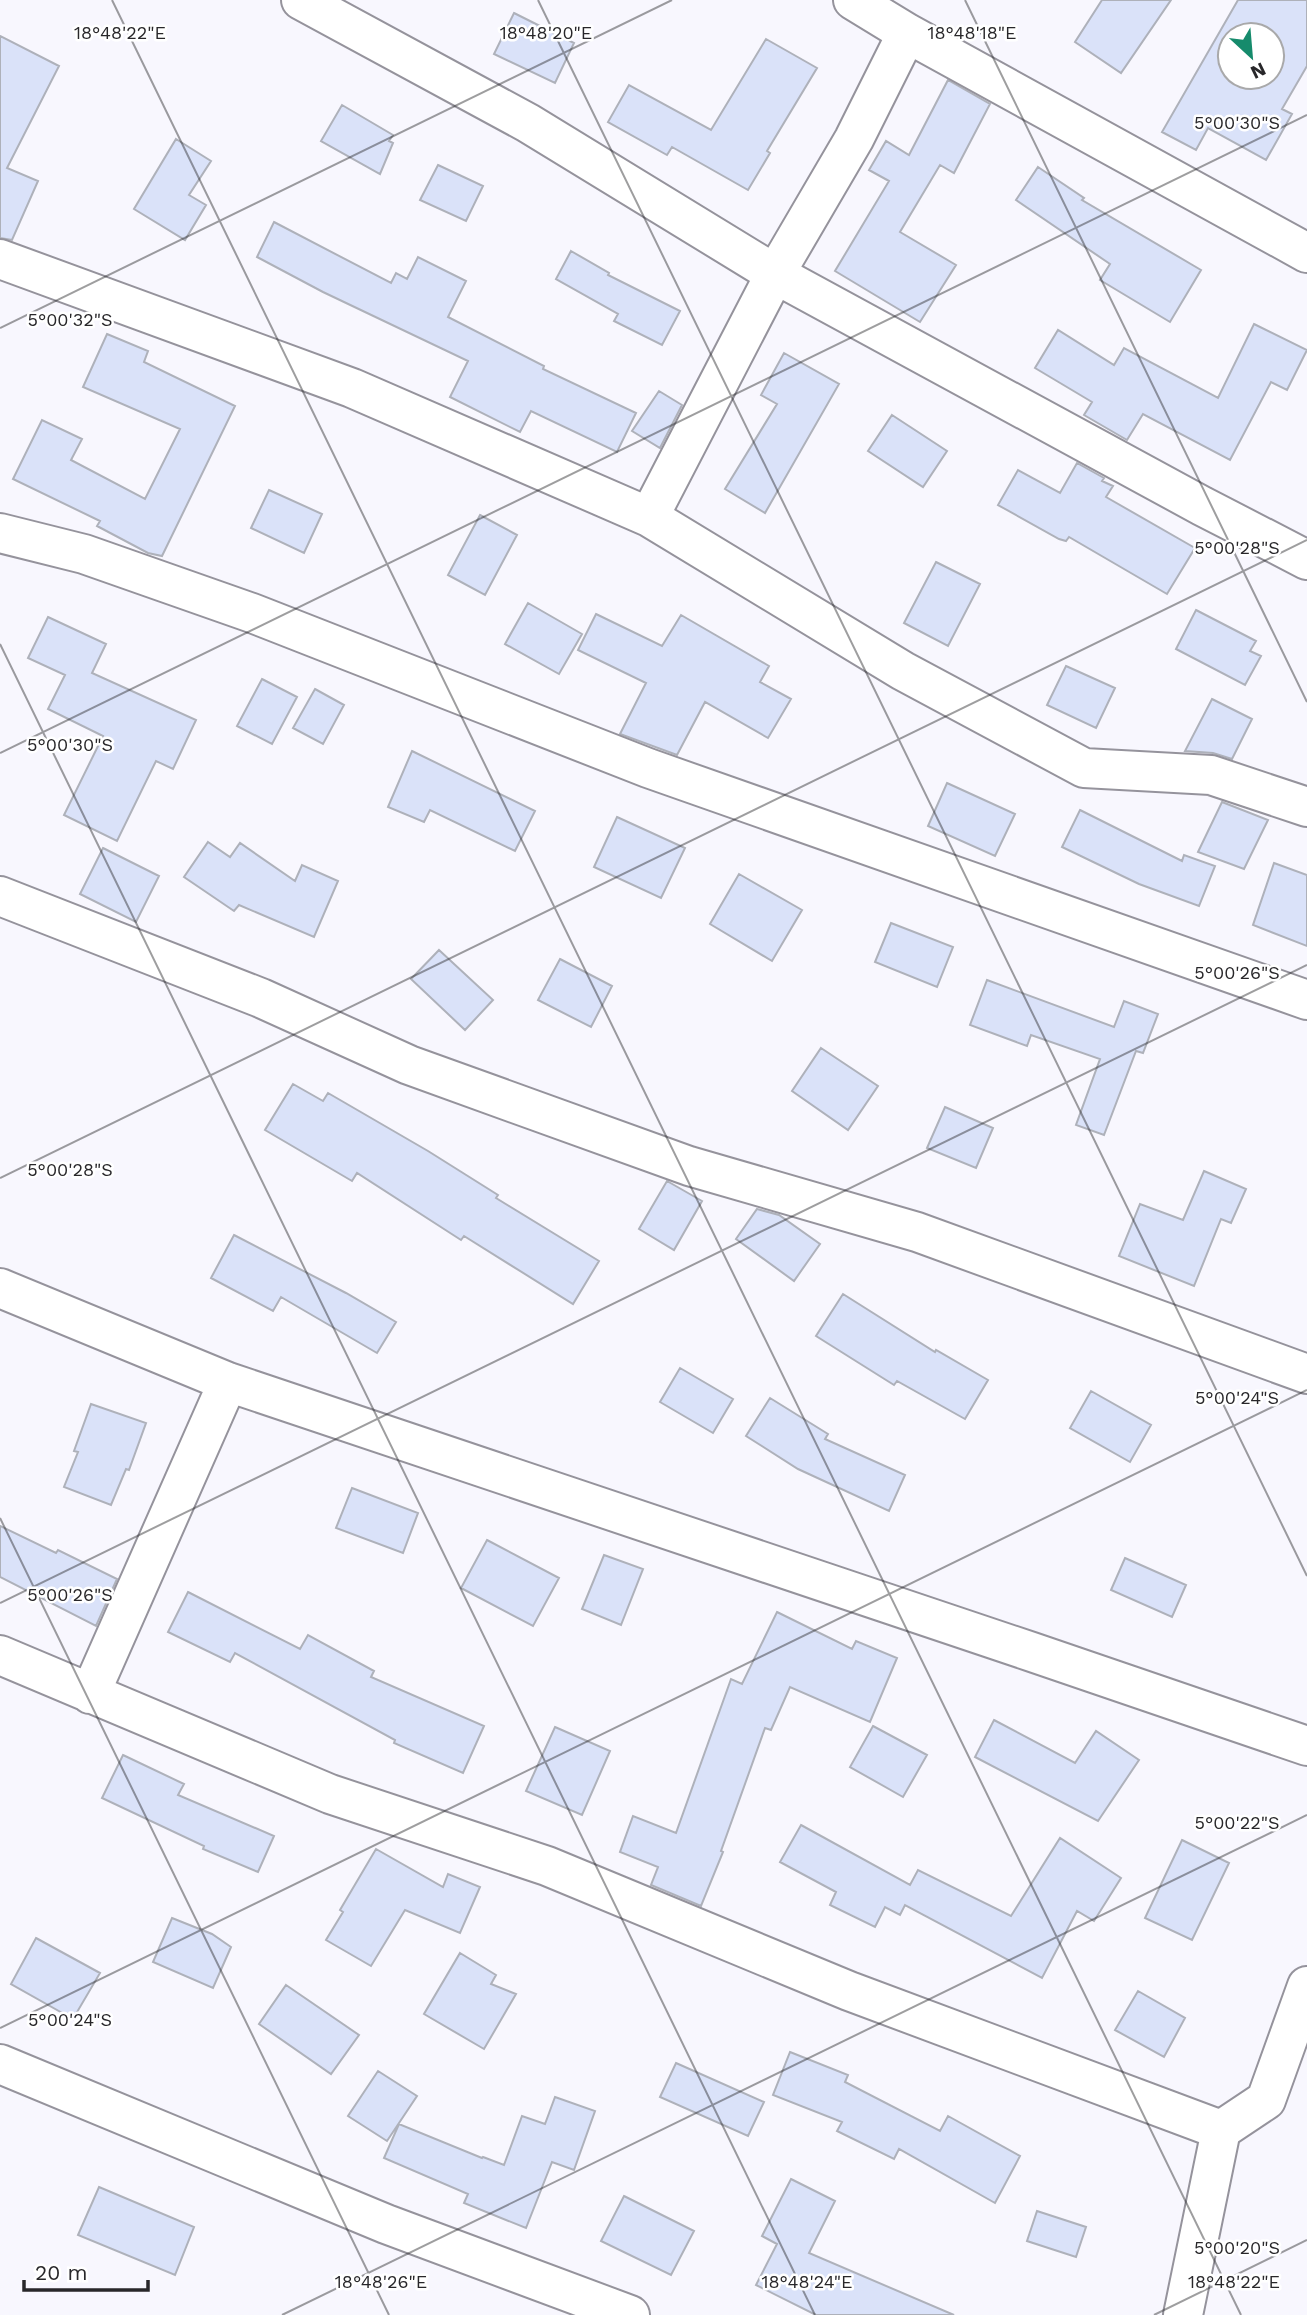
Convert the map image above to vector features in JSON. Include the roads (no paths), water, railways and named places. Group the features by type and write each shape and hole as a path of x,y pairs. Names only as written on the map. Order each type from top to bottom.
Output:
{"street":[{"path":"301,0 528,123 775,274 1202,506 1307,560"},
{"path":"853,0 907,33 1307,253"},
{"path":"649,517 775,274 854,139 907,33"},
{"path":"0,259 352,388 649,517 903,671 1084,768 1211,775 1307,807"},
{"path":"0,533 84,555 252,612 648,768 1307,1000"},
{"path":"0,896 261,998 409,1065 689,1166 917,1232 1307,1374"},
{"path":"0,1288 228,1382 1307,1746"},
{"path":"90,1694 228,1382"},
{"path":"0,1655 330,1794 547,1866 849,1990 1221,2130"},
{"path":"1183,2315 1221,2130 1266,2100 1307,1986"},
{"path":"0,2064 386,2224 630,2315"}]}
